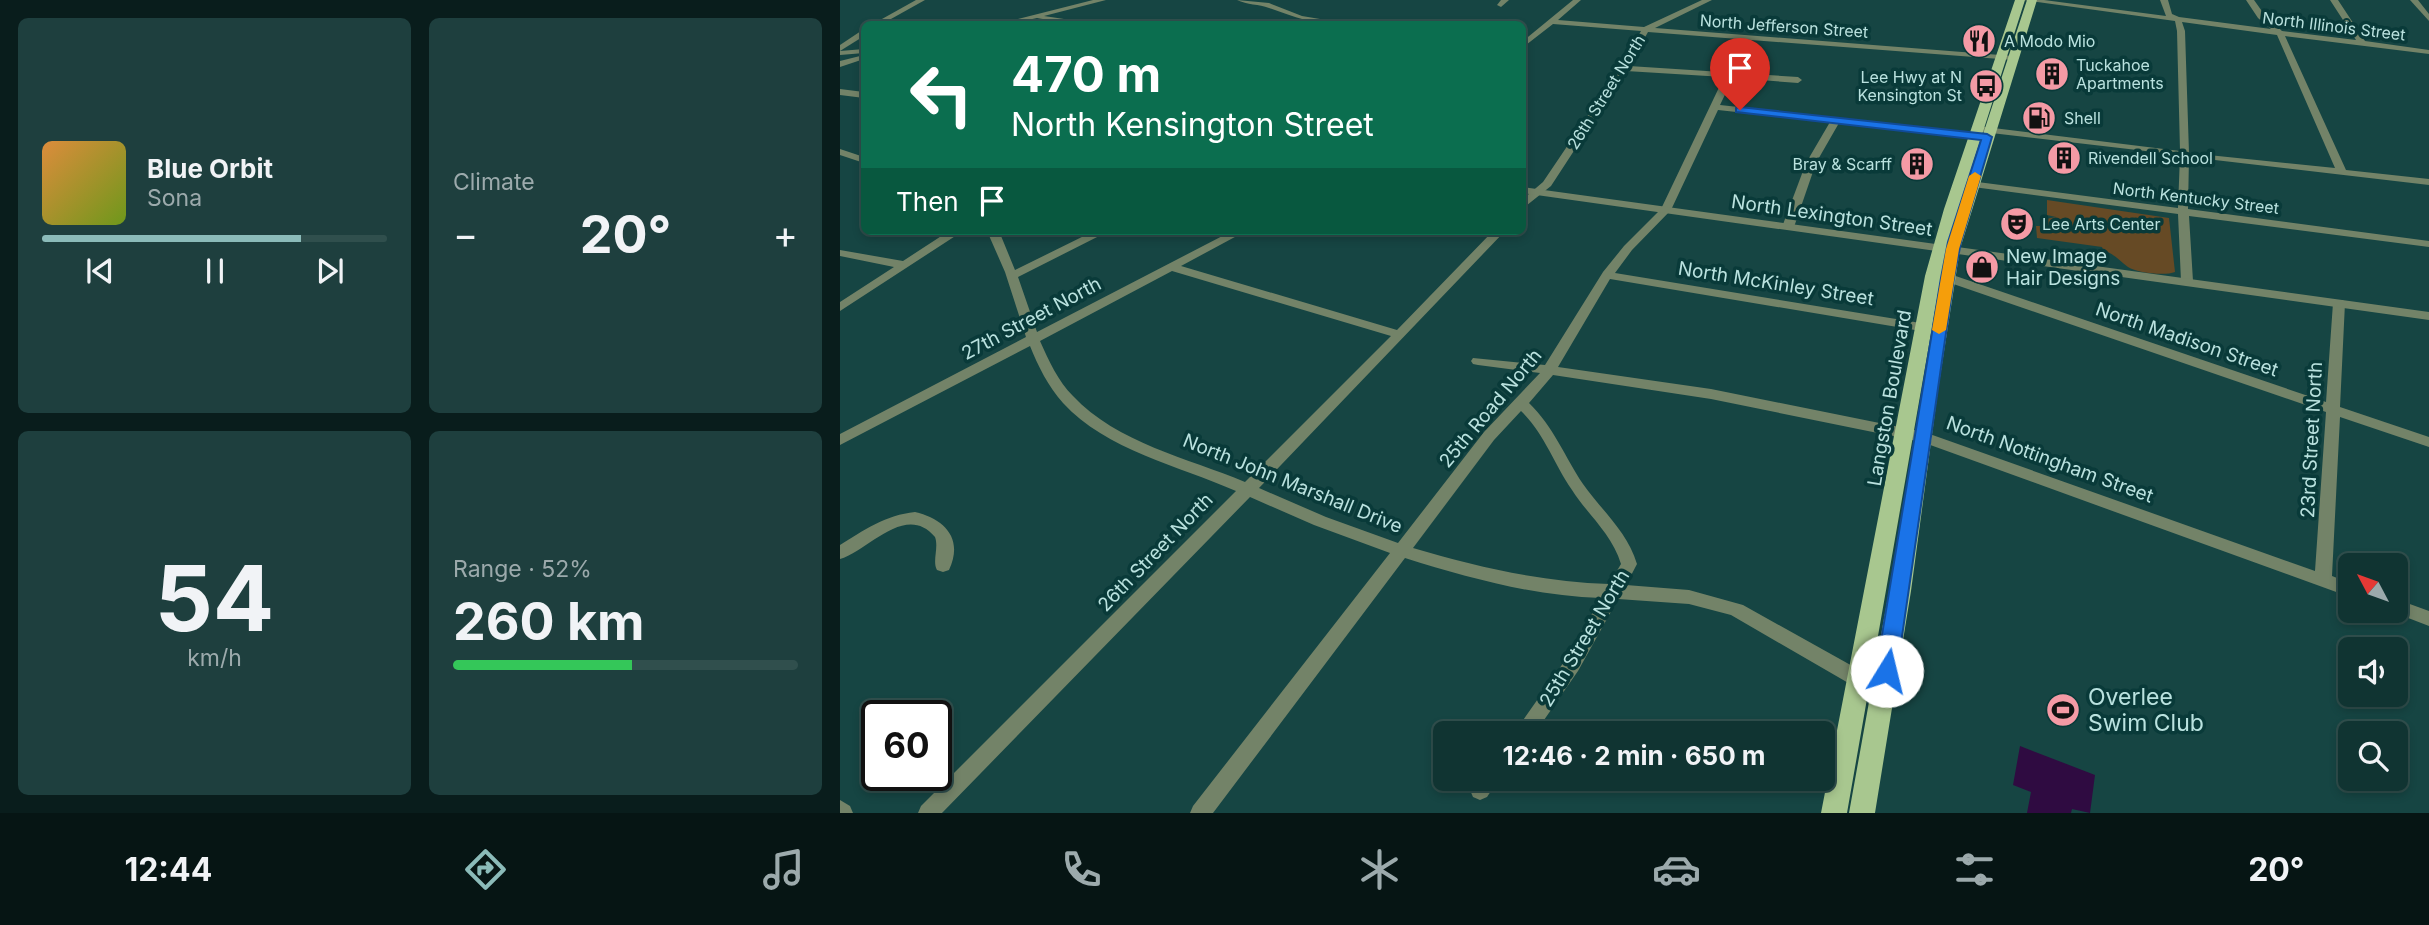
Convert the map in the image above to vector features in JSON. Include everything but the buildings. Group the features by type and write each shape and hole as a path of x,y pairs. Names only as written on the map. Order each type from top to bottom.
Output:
{"main road":[{"name":"Langston Boulevard","path":"2007,57 2020,0"},
{"name":"Langston Boulevard","path":"1834,813 1905,432 1931,329 1946,248 2007,57 2030,0"},
{"name":"Langston Boulevard","path":"1862,813 1924,437 1931,329"}],"street":[{"path":"876,21 914,0"},
{"path":"882,21 921,0"},
{"path":"1016,21 1101,0"},
{"path":"1241,0 1269,5 1300,18 1323,21"},
{"path":"1526,43 1577,0"},
{"name":"26th Street North","path":"1526,202 1547,184 1624,68 1646,29 1708,0"},
{"name":"North Illinois Street","path":"2030,0 2429,52"},
{"path":"2164,0 2169,15 2178,20 2185,154 2183,212 2187,281"},
{"path":"2250,0 2253,7 2280,33 2342,172"},
{"path":"2334,0 2362,43"},
{"path":"2414,0 2429,19"},
{"path":"1038,16 1067,21"},
{"name":"North Jefferson Street","path":"1552,22 2007,57"},
{"path":"840,49 861,32"},
{"path":"840,49 861,51"},
{"path":"840,64 861,58"},
{"path":"1624,68 1798,80"},
{"name":"25th Road North","path":"1200,813 1489,436 1551,370 1607,275 1628,248 1666,210 1729,77"},
{"path":"840,92 861,95"},
{"path":"1716,107 1835,122 1982,133 2429,182"},
{"path":"1788,228 1811,163 1835,122"},
{"path":"840,152 861,159"},
{"name":"North Kentucky Street","path":"1966,183 2429,244"},
{"name":"North Lexington Street","path":"1526,191 2429,316"},
{"path":"840,307 951,235"},
{"name":"North John Marshall Drive","path":"995,235 1034,337 1054,379 1066,399 1107,429 1319,521 1402,550 1516,581 1574,590 1676,593 1718,603 1737,610 1883,693"},
{"path":"1012,276 1095,235"},
{"name":"27th Street North","path":"840,440 1232,235"},
{"name":"26th Street North","path":"928,813 1495,235"},
{"path":"840,253 905,265"},
{"path":"1171,267 1400,335"},
{"name":"North McKinley Street","path":"1607,275 1931,329"},
{"name":"North Madison Street","path":"1940,275 2429,442"},
{"name":"23rd Street North","path":"2323,580 2339,303"},
{"name":"North Nottingham Street","path":"1478,361 1712,394 1905,432 2338,586"},
{"name":"25th Street North","path":"1521,403 1535,415 1580,490 1625,550 1629,565 1572,665 1532,721"},
{"path":"840,553 891,523 920,518 927,520 942,534 946,552 943,565"},
{"path":"2408,611 2429,619"}],"shaded area":[{"path":"2047,200 2169,218 2175,272 2158,274 2138,271 2128,267 2102,247 2037,238 2036,226 2047,226 2041,220 2056,217 2047,215"},
{"path":"2020,746 2095,775 2090,813 2072,809 2071,813 2027,813 2031,792 2013,785"}],"slow traffic":[{"path":"1939,330 1953,249 1975,176"}],"place":[{"name":"A Modo Mio","path":"1979,41"},
{"name":"Tuckahoe Apartments","path":"2052,74"},
{"name":"Lee Hwy at N Kensington St","path":"1986,86"},
{"name":"Shell","path":"2039,118"},
{"name":"Rivendell School","path":"2064,158"},
{"name":"Bray & Scarff","path":"1917,164"},
{"name":"Lee Arts Center","path":"2017,224"},
{"name":"New Image Hair Designs","path":"1982,267"},
{"name":"Overlee Swim Club","path":"2063,710"}],"route":[{"path":"1740,110 1987,137 1955,242 1947,278 1887,671"}]}
